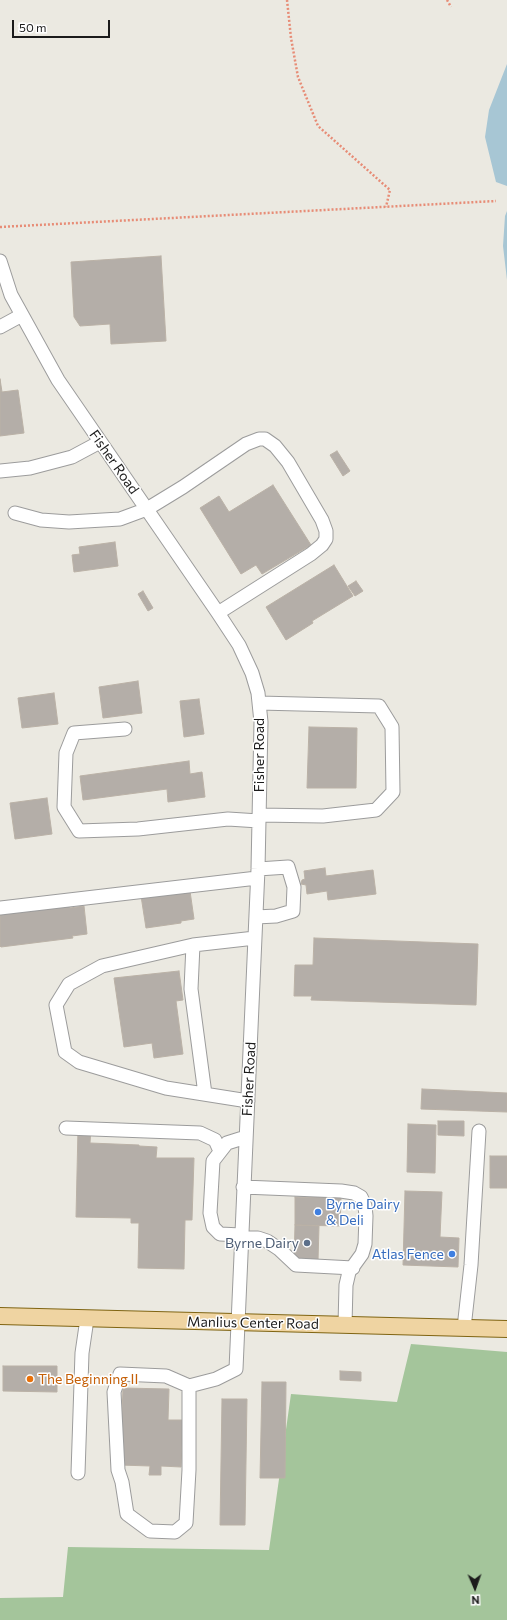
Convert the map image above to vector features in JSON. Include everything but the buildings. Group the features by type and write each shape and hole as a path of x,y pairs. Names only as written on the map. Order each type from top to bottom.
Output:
{"main road":[{"name":"Manlius Center Road","path":"0,1316 507,1329"}],"street":[{"name":"Fisher Road","path":"0,261 11,295 58,380 147,508 239,645 252,673 258,693 260,722 258,874 236,1369 216,1379 190,1386"},
{"path":"0,327 22,315"},
{"path":"15,513 41,520 69,522 120,519 147,508 253,440 265,439 275,446 288,462 322,520 326,531 326,539 322,545 311,554 218,613"},
{"path":"0,471 30,468 72,457 100,442"},
{"path":"125,729 74,733 66,754 64,807 79,831 138,829 228,819 323,816 376,810 392,792 392,727 379,706 259,703"},
{"path":"0,908 258,874 288,867 294,886 293,911 276,916 256,917"},
{"path":"248,1101 166,1088 79,1062 65,1052 56,1005 69,984 102,966 192,945 255,938"},
{"path":"192,945 192,989 205,1094"},
{"path":"66,1128 200,1133 215,1140 220,1151"},
{"path":"464,1328 471,1265 479,1131"},
{"path":"246,1137 227,1143 213,1161 210,1213 213,1227 220,1234 258,1238 267,1241 279,1249 296,1265 353,1268"},
{"path":"243,1187 341,1191 354,1193 361,1197 365,1206 366,1216 365,1244 362,1254 349,1272 346,1285 346,1325"},
{"path":"78,1473 82,1353 87,1318"},
{"path":"120,1374 166,1376 190,1386 189,1470 186,1523 175,1532 150,1531 127,1514 122,1482 118,1470 114,1392 120,1374"}],"path":[{"path":"288,0 291,38 298,77 318,126 390,190 386,207"},
{"path":"447,0 450,7"},
{"path":"0,227 496,201"}],"green space":[{"path":"411,1344 507,1352 507,1620 0,1620 0,1598 63,1597 68,1547 269,1550 291,1394 397,1402"}],"water":[{"path":"507,64 507,186 496,182 485,137 489,110"},
{"path":"507,211 507,280 503,246 505,216"}],"place":[{"name":"Byrne Dairy & Deli","path":"318,1212"},
{"name":"Byrne Dairy","path":"307,1243"},
{"name":"Atlas Fence","path":"452,1254"},
{"name":"The Beginning II","path":"30,1379"}]}
